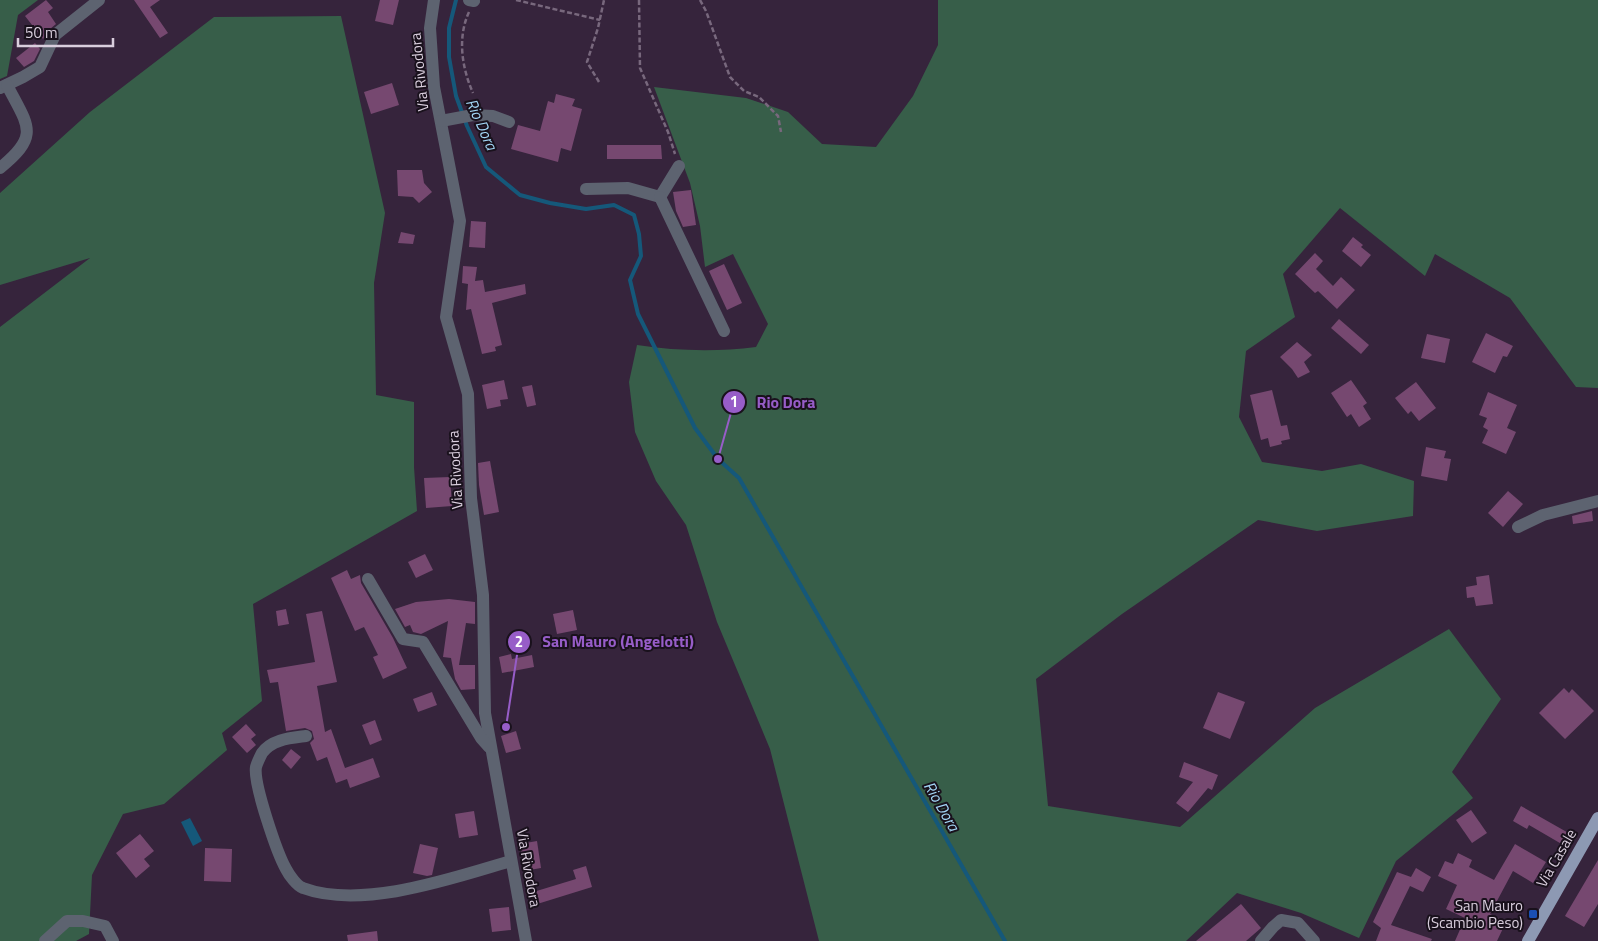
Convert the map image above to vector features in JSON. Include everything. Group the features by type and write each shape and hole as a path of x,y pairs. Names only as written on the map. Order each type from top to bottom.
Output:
{"main road":[{"name":"Via Casale","path":"1528,941 1598,818"}],"street":[{"path":"0,168 19,151 27,136 24,118 3,86 40,67 55,35 99,0"},
{"name":"Via Rivodora","path":"434,0 430,28 434,87 460,221 446,317 468,394 471,498 483,595 485,713 526,941"},
{"path":"440,121 457,119 473,114 493,116 509,122"},
{"path":"660,197 679,166"},
{"path":"586,189 628,188 660,197 724,331"},
{"path":"1518,527 1543,515 1598,501"},
{"path":"368,579 403,639 423,642 482,738 491,749"},
{"path":"306,736 276,741 262,752 256,768 257,784 268,822 286,870 301,888 335,895 369,894 429,885 511,860"},
{"path":"1261,941 1281,920 1298,923 1314,941"},
{"path":"44,941 67,921 83,921 105,926 113,941"}],"path":[{"path":"516,0 600,20"},
{"path":"599,82 587,62 604,0"},
{"path":"639,0 640,68 668,132 679,166"},
{"path":"700,0 706,11 730,77 744,91 759,97 778,116 781,132"},
{"path":"471,1 464,21 462,58 465,76 473,93"}],"green space":[{"path":"0,0 38,0 18,15 7,76 0,79"},
{"path":"938,0 1598,0 1598,388 1576,387 1510,298 1435,254 1425,276 1340,208 1283,274 1295,317 1246,351 1239,417 1262,462 1322,471 1361,464 1414,481 1413,516 1317,531 1258,520 1122,614 1036,679 1048,806 1180,827 1315,708 1449,629 1501,699 1452,772 1473,798 1396,861 1359,938 1301,913 1237,893 1186,941 819,941 770,749 717,622 686,525 656,481 635,432 629,382 637,345 696,350 756,347 768,324 733,254 705,267 700,226 690,183 654,87 746,98 788,112 822,144 876,147 913,96 938,45"},
{"path":"341,16 385,213 374,283 376,395 414,402 414,467 417,511 253,604 262,701 222,733 227,750 164,804 123,814 92,875 89,934 76,941 0,941 0,327 90,258 0,285 0,193 90,112 214,17"}],"water":[{"path":"190,818 202,841 193,846 181,822"}],"building":[{"path":"46,0 53,8 48,12 56,24 43,39 25,16"},
{"path":"134,0 160,0 150,7 168,33 160,38"},
{"path":"380,0 399,0 393,25 375,21"},
{"path":"35,43 40,49 34,61 24,67 16,58"},
{"path":"392,83 399,105 371,114 364,92"},
{"path":"556,94 575,99 572,106 582,109 571,151 561,148 558,162 511,149 518,125 540,131 548,101 554,103"},
{"path":"607,145 661,145 662,159 607,159"},
{"path":"397,170 422,170 424,183 432,192 419,203 413,197 398,196"},
{"path":"691,190 696,225 683,227 676,211 673,192"},
{"path":"471,221 486,222 485,248 469,247"},
{"path":"401,232 415,235 413,244 398,243"},
{"path":"1353,237 1371,255 1361,267 1342,251"},
{"path":"1315,253 1323,261 1316,269 1333,286 1341,277 1355,290 1337,309 1318,291 1315,293 1295,274"},
{"path":"724,264 742,303 727,310 709,271"},
{"path":"463,266 477,267 475,281 483,280 485,292 525,284 526,294 492,303 502,345 495,347 496,351 482,354 471,309 466,310 468,284 462,283"},
{"path":"1339,319 1369,345 1361,354 1331,328"},
{"path":"1486,333 1513,346 1507,357 1503,356 1495,373 1472,362"},
{"path":"1427,334 1450,339 1445,363 1421,358"},
{"path":"1297,342 1312,355 1304,362 1310,372 1298,378 1280,357"},
{"path":"504,380 508,399 500,400 501,406 487,409 482,385"},
{"path":"1351,380 1367,403 1363,406 1371,419 1359,427 1351,414 1347,417 1331,393"},
{"path":"1416,382 1436,408 1419,421 1411,411 1408,414 1395,398"},
{"path":"532,385 536,405 527,407 522,387"},
{"path":"1272,390 1281,426 1287,425 1290,439 1281,441 1282,444 1270,447 1268,438 1261,440 1250,395"},
{"path":"1488,392 1517,405 1507,428 1516,432 1506,454 1482,443 1488,430 1483,427 1487,418 1479,415"},
{"path":"1426,447 1446,451 1444,458 1451,459 1447,481 1421,476"},
{"path":"490,461 499,512 484,515 479,485 478,463"},
{"path":"450,477 452,506 426,508 424,478"},
{"path":"1508,491 1523,504 1503,527 1488,513"},
{"path":"1592,511 1593,521 1573,524 1572,516"},
{"path":"425,554 433,570 416,578 408,562"},
{"path":"347,570 351,579 360,575 361,583 393,638 407,668 383,679 373,657 378,655 364,627 355,631 331,578"},
{"path":"1489,575 1493,604 1476,606 1474,597 1467,598 1466,587 1477,585 1476,577"},
{"path":"449,599 475,602 475,624 466,623 459,665 475,665 475,689 461,690 455,679 451,658 443,657 448,621 421,634 413,632 410,625 405,627 395,609 416,602"},
{"path":"286,609 289,624 278,626 276,611"},
{"path":"573,610 577,630 557,634 553,614"},
{"path":"322,611 337,682 317,686 325,732 331,729 345,768 373,758 380,777 350,788 347,779 336,783 327,757 317,761 310,743 314,739 312,731 305,728 286,731 278,682 270,683 267,670 315,662 306,614"},
{"path":"511,654 512,659 532,655 534,667 502,673 499,657"},
{"path":"1564,688 1569,693 1572,689 1594,711 1565,739 1539,713"},
{"path":"432,692 437,705 418,712 413,699"},
{"path":"1218,692 1245,702 1230,739 1203,728"},
{"path":"375,720 382,740 370,745 362,725"},
{"path":"246,724 256,735 251,739 256,745 247,753 232,737"},
{"path":"516,731 521,749 506,753 501,736"},
{"path":"291,749 301,757 291,769 282,760"},
{"path":"1184,762 1218,775 1212,790 1208,788 1188,812 1176,803 1193,782 1179,777"},
{"path":"1521,806 1572,835 1565,846 1529,825 1527,829 1513,821"},
{"path":"1471,810 1487,833 1472,843 1456,820"},
{"path":"474,811 478,835 459,838 455,814"},
{"path":"140,834 154,851 144,859 150,866 136,878 116,853"},
{"path":"537,841 541,868 524,871 520,844"},
{"path":"420,844 438,848 432,875 427,876 413,873"},
{"path":"1515,844 1546,862 1533,883 1513,871 1490,914 1506,922 1497,941 1455,941 1465,918 1446,909 1457,885 1438,876 1445,861 1453,864 1458,853 1472,860 1469,867 1494,880"},
{"path":"205,848 232,849 231,882 204,881"},
{"path":"1598,860 1598,904 1584,927 1565,916"},
{"path":"586,866 592,887 534,905 530,893 576,879 573,870"},
{"path":"1416,868 1431,877 1423,892 1410,886 1391,925 1432,939 1431,941 1376,941 1381,928 1373,922 1397,872 1411,877"},
{"path":"1241,904 1261,928 1246,941 1196,941"},
{"path":"509,907 511,930 492,932 489,909"},
{"path":"377,931 378,941 348,941 347,935"}],"waterway":[{"name":"Rio Dora","path":"456,0 449,28 449,57 456,96 467,126 486,167 520,195 550,203 586,209 614,205 634,215 639,234 641,256 630,280 638,314 695,428 718,459 739,478 1005,941"}],"place":[{"name":"Rio Dora","path":"718,459"},
{"name":"San Mauro (Angelotti)","path":"506,727"},
{"name":"San Mauro (Scambio Peso)","path":"1533,914"}]}
